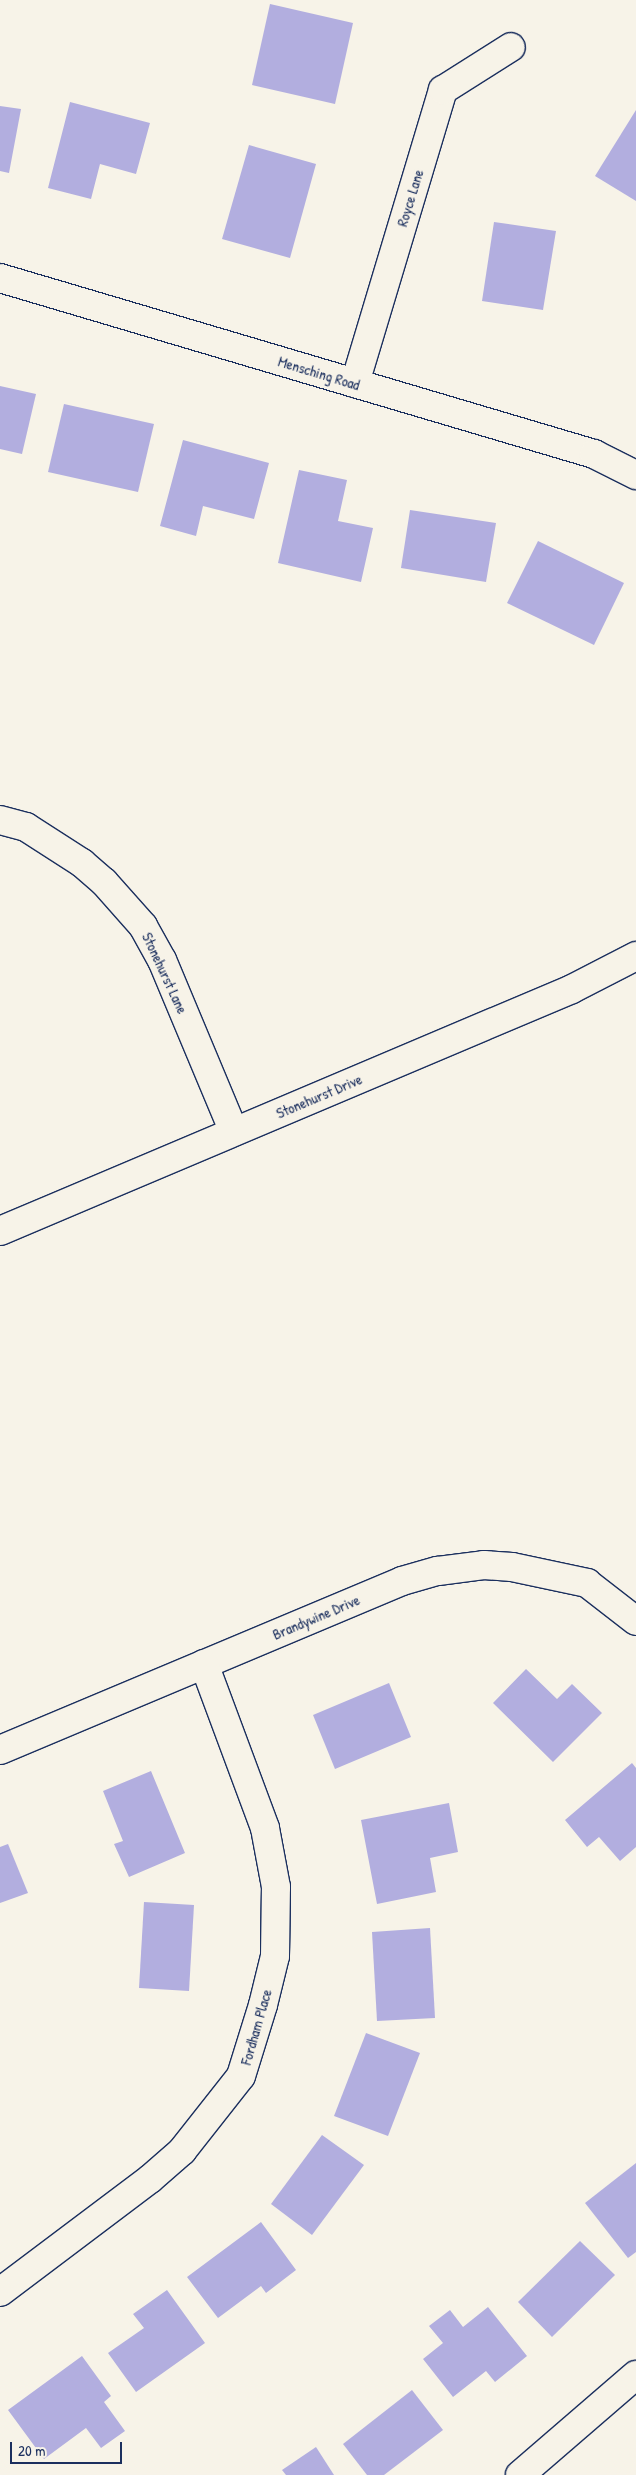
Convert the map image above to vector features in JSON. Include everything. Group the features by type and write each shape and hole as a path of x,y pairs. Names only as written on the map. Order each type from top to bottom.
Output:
{"street":[{"name":"Royce Lane","path":"355,383 443,90 511,47"},
{"name":"Mensching Road","path":"0,278 594,454 636,475"},
{"name":"Stonehurst Lane","path":"0,820 26,828 82,864 104,882 143,926 162,960 234,1132"},
{"name":"Stonehurst Drive","path":"0,1231 572,989 636,956"},
{"name":"Brandywine Drive","path":"0,1750 402,1581 438,1571 484,1565 512,1567 587,1582 636,1621"},
{"name":"Fordham Place","path":"0,2292 150,2179 176,2156 242,2076 275,1956 276,1887 265,1828 204,1664"},
{"path":"520,2475 636,2375"}],"building":[{"path":"270,4 353,23 335,104 252,85"},
{"path":"70,102 150,123 136,174 100,164 91,199 48,188"},
{"path":"0,106 21,109 9,173 0,171"},
{"path":"636,110 636,201 595,176"},
{"path":"249,145 316,164 290,258 222,239"},
{"path":"494,222 556,231 543,310 482,301"},
{"path":"0,386 36,394 22,454 0,449"},
{"path":"64,404 154,424 138,492 48,472"},
{"path":"183,440 269,463 254,519 203,506 196,536 160,526"},
{"path":"299,470 347,480 338,521 373,528 361,582 278,563"},
{"path":"410,510 496,523 486,582 401,568"},
{"path":"538,541 624,583 594,645 507,603"},
{"path":"526,1669 557,1699 572,1684 602,1713 553,1762 493,1703"},
{"path":"389,1683 411,1737 335,1769 313,1715"},
{"path":"632,1763 636,1768 636,1847 620,1861 599,1837 587,1847 565,1820"},
{"path":"151,1771 185,1853 129,1877 114,1844 123,1841 103,1791"},
{"path":"449,1803 458,1852 430,1858 436,1892 377,1904 361,1820"},
{"path":"8,1844 28,1893 0,1903 0,1847"},
{"path":"144,1902 194,1905 189,1991 139,1988"},
{"path":"430,1928 435,2018 377,2021 372,1932"},
{"path":"366,2033 420,2053 388,2136 334,2116"},
{"path":"322,2135 364,2165 312,2235 271,2204"},
{"path":"636,2163 636,2252 628,2258 585,2203"},
{"path":"261,2222 296,2270 266,2293 261,2286 218,2318 187,2277"},
{"path":"580,2241 615,2275 552,2337 518,2302"},
{"path":"167,2290 205,2343 136,2392 108,2353 144,2328 133,2314"},
{"path":"488,2307 527,2356 495,2382 486,2371 453,2397 423,2359 443,2343 429,2326 450,2310 463,2327"},
{"path":"82,2356 111,2396 104,2402 125,2431 101,2448 86,2428 44,2459 8,2410"},
{"path":"412,2390 443,2430 384,2475 367,2475 343,2444"},
{"path":"316,2447 334,2475 286,2475 282,2470"}]}
